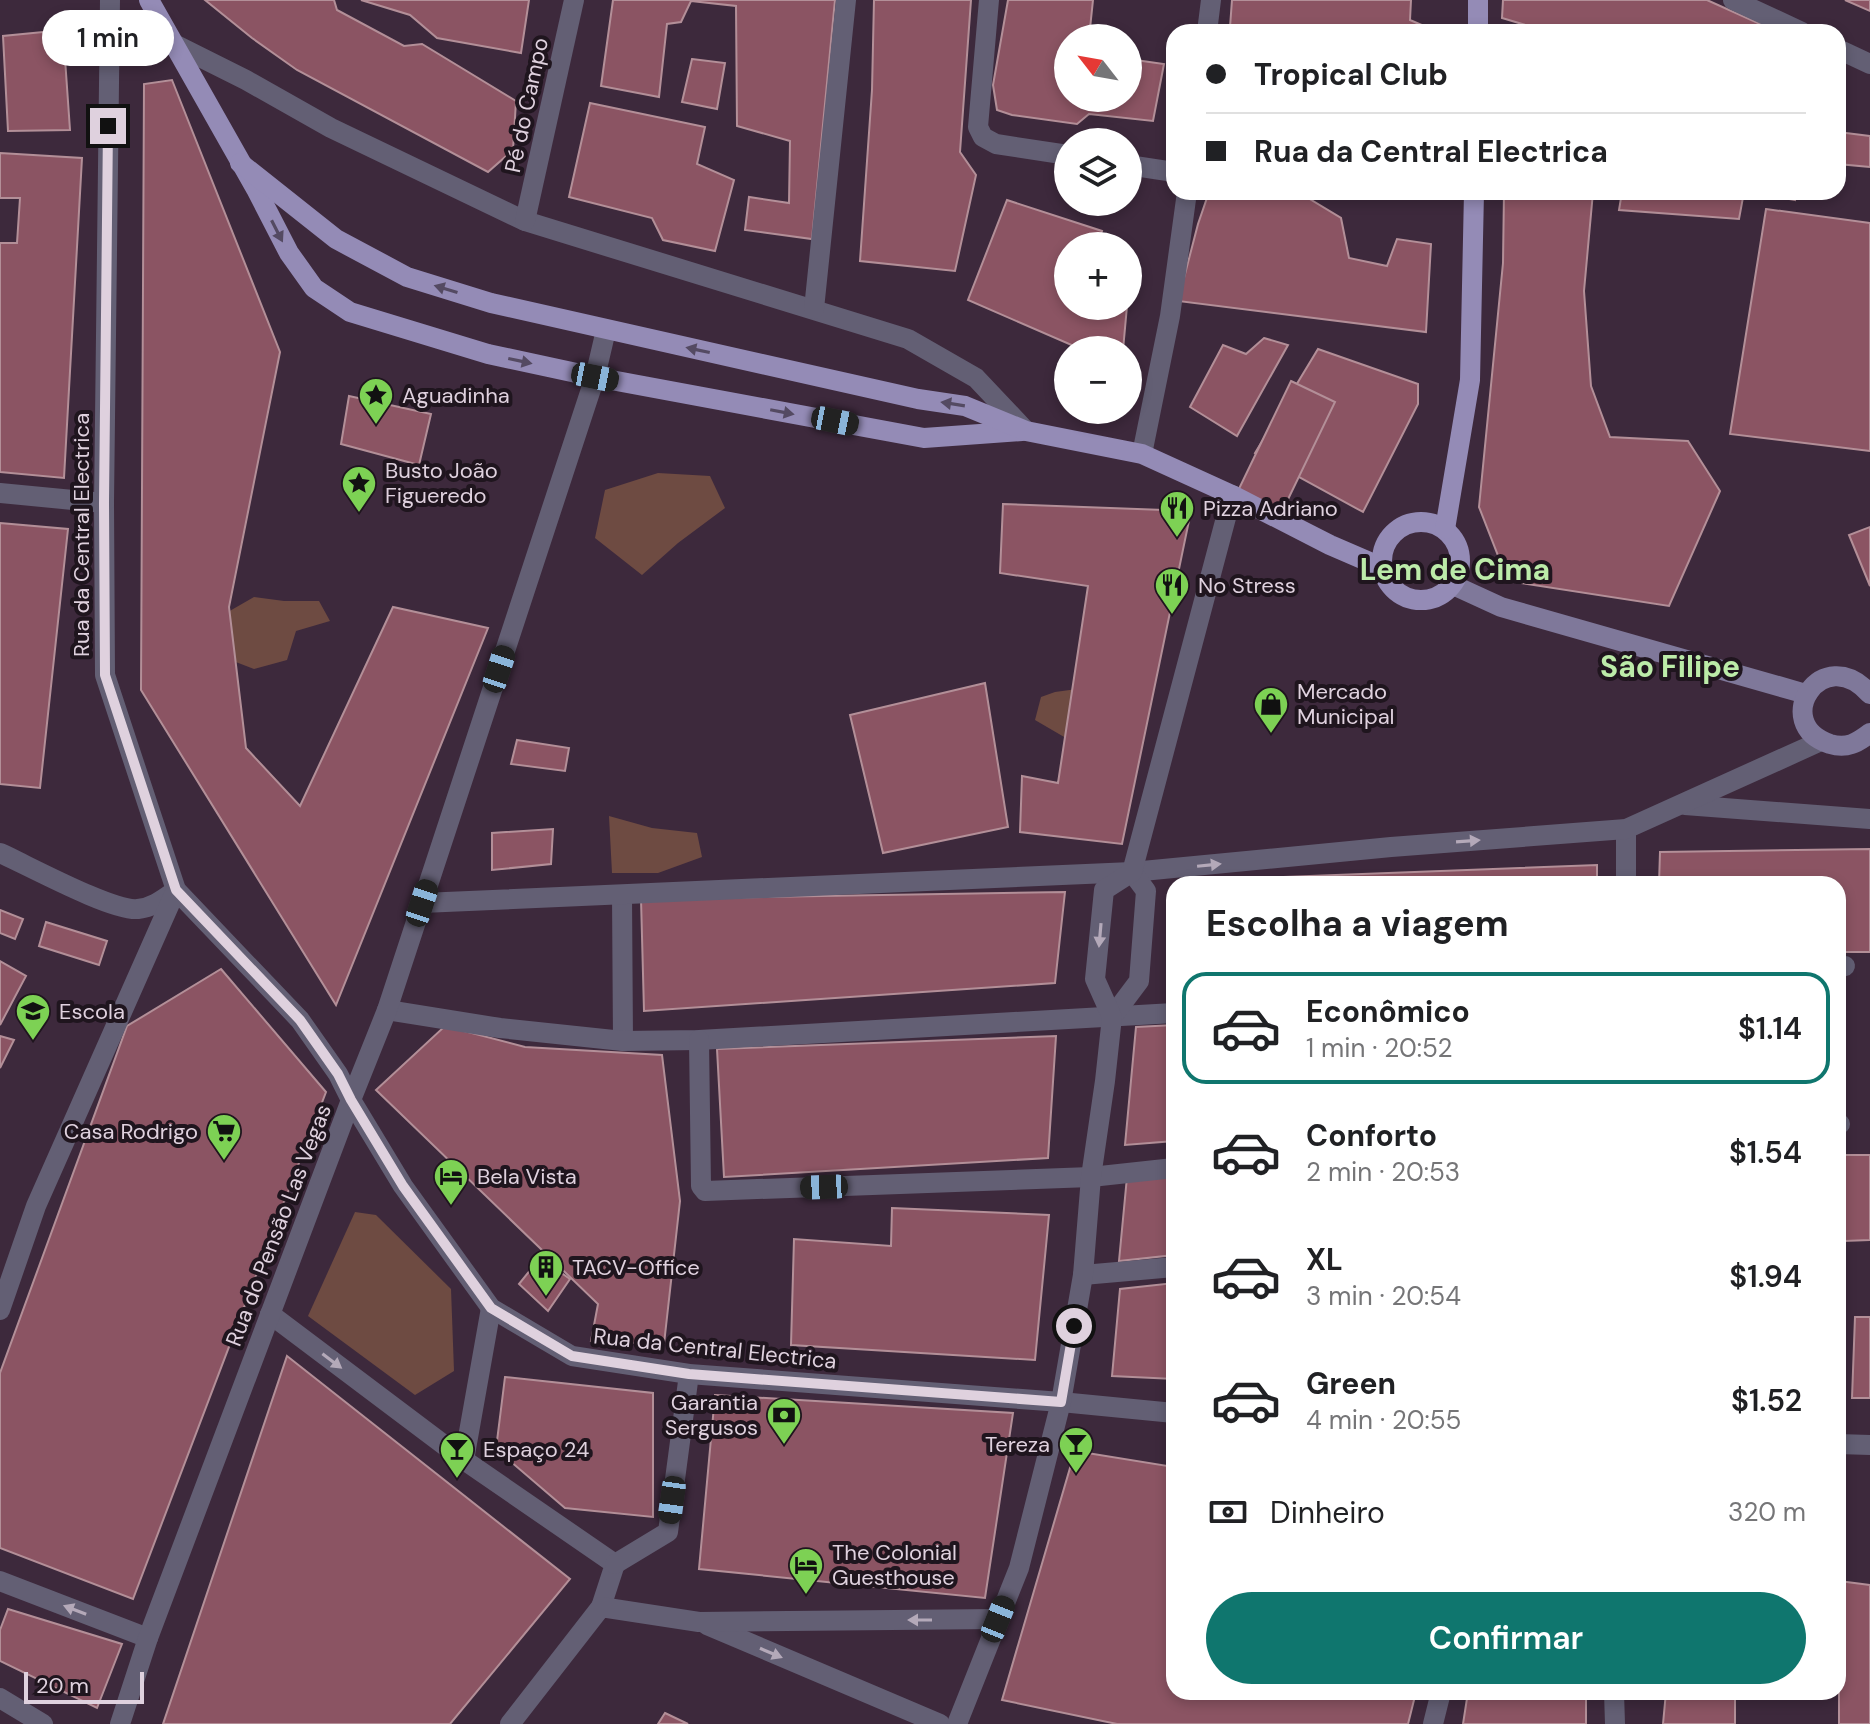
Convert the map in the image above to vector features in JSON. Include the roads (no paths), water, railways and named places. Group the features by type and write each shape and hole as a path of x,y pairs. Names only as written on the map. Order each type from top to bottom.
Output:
{"main road":[{"path":"149,0 289,253 314,288 350,312 488,354 924,438 1026,431"},
{"path":"1478,0 1478,24"},
{"path":"240,163 336,239 407,277 491,303 918,399 965,406 1026,431 1142,454 1381,567"},
{"path":"1445,529 1470,380 1474,200"},
{"path":"1415,521 1431,522 1445,529 1455,541 1460,555 1460,571 1453,585 1441,595 1426,600 1411,599 1397,593 1387,582 1381,567 1382,552 1389,538 1400,527 1415,521"},
{"path":"1453,585 1501,607 1806,694"},
{"path":"1865,683 1839,676 1822,678 1806,694 1802,713 1807,728 1821,741 1837,746 1853,745 1870,733"}],"street":[{"name":"Rua da Central Electrica","path":"110,0 105,675 176,890 300,1020 338,1074 403,1186 491,1308 572,1356 689,1374 1166,1412"},
{"name":"Pé do Campo","path":"525,221 574,0"},
{"path":"814,309 846,0"},
{"path":"989,0 978,127 983,137 996,144 1054,153"},
{"path":"1208,24 1211,0"},
{"path":"1733,0 1785,24"},
{"path":"172,43 331,128 525,221 908,339 976,378 1026,431"},
{"path":"1846,53 1870,64"},
{"path":"1142,167 1166,171"},
{"path":"1142,454 1170,316 1186,200"},
{"name":"Rua do Pensão Las Vegas","path":"120,1724 148,1638 387,1010 595,377 606,330"},
{"path":"0,493 104,503"},
{"path":"1112,1017 1095,979 1104,890 1132,872 1232,495"},
{"path":"422,903 1132,872 1391,847 1626,829 1821,741"},
{"path":"1681,804 1870,819"},
{"path":"1626,829 1626,876"},
{"path":"0,853 123,908 134,910 154,906 176,890"},
{"path":"957,1724 1019,1568 1061,1402 1083,1275 1091,1177 1112,1017 1139,981 1146,891 1132,872"},
{"path":"0,1310 9,1251 36,1206 176,890"},
{"path":"622,895 623,1041"},
{"path":"387,1010 500,1028 623,1041 699,1040 1166,1014"},
{"path":"699,1040 701,1186 705,1191 1091,1177 1166,1169"},
{"path":"1083,1275 1166,1268"},
{"path":"464,1460 491,1308"},
{"path":"270,1314 464,1460 615,1564"},
{"path":"510,1724 601,1607 615,1564 668,1532 689,1374"},
{"path":"1846,1444 1870,1445"},
{"path":"0,1581 148,1638"},
{"path":"601,1607 699,1622 998,1619"},
{"path":"699,1622 940,1724"},
{"path":"0,1698 43,1724"},
{"path":"1433,1724 1439,1700"},
{"path":"1614,1700 1615,1724"}],"place":[{"name":"Aguadinha","path":"376,426"},
{"name":"Busto João Figueredo","path":"359,514"},
{"name":"Pizza Adriano","path":"1177,539"},
{"name":"No Stress","path":"1172,616"},
{"name":"Mercado Municipal","path":"1271,735"},
{"name":"Escola","path":"33,1042"},
{"name":"Casa Rodrigo","path":"224,1162"},
{"name":"Bela Vista","path":"451,1207"},
{"name":"TACV-Office","path":"546,1298"},
{"name":"Garantia Sergusos","path":"784,1446"},
{"name":"Tereza","path":"1076,1475"},
{"name":"Espaço 24","path":"457,1480"},
{"name":"The Colonial Guesthouse","path":"806,1596"}],"district":[{"name":"Lem de Cima","path":"1455,570"},
{"name":"São Filipe","path":"1670,667"}]}
